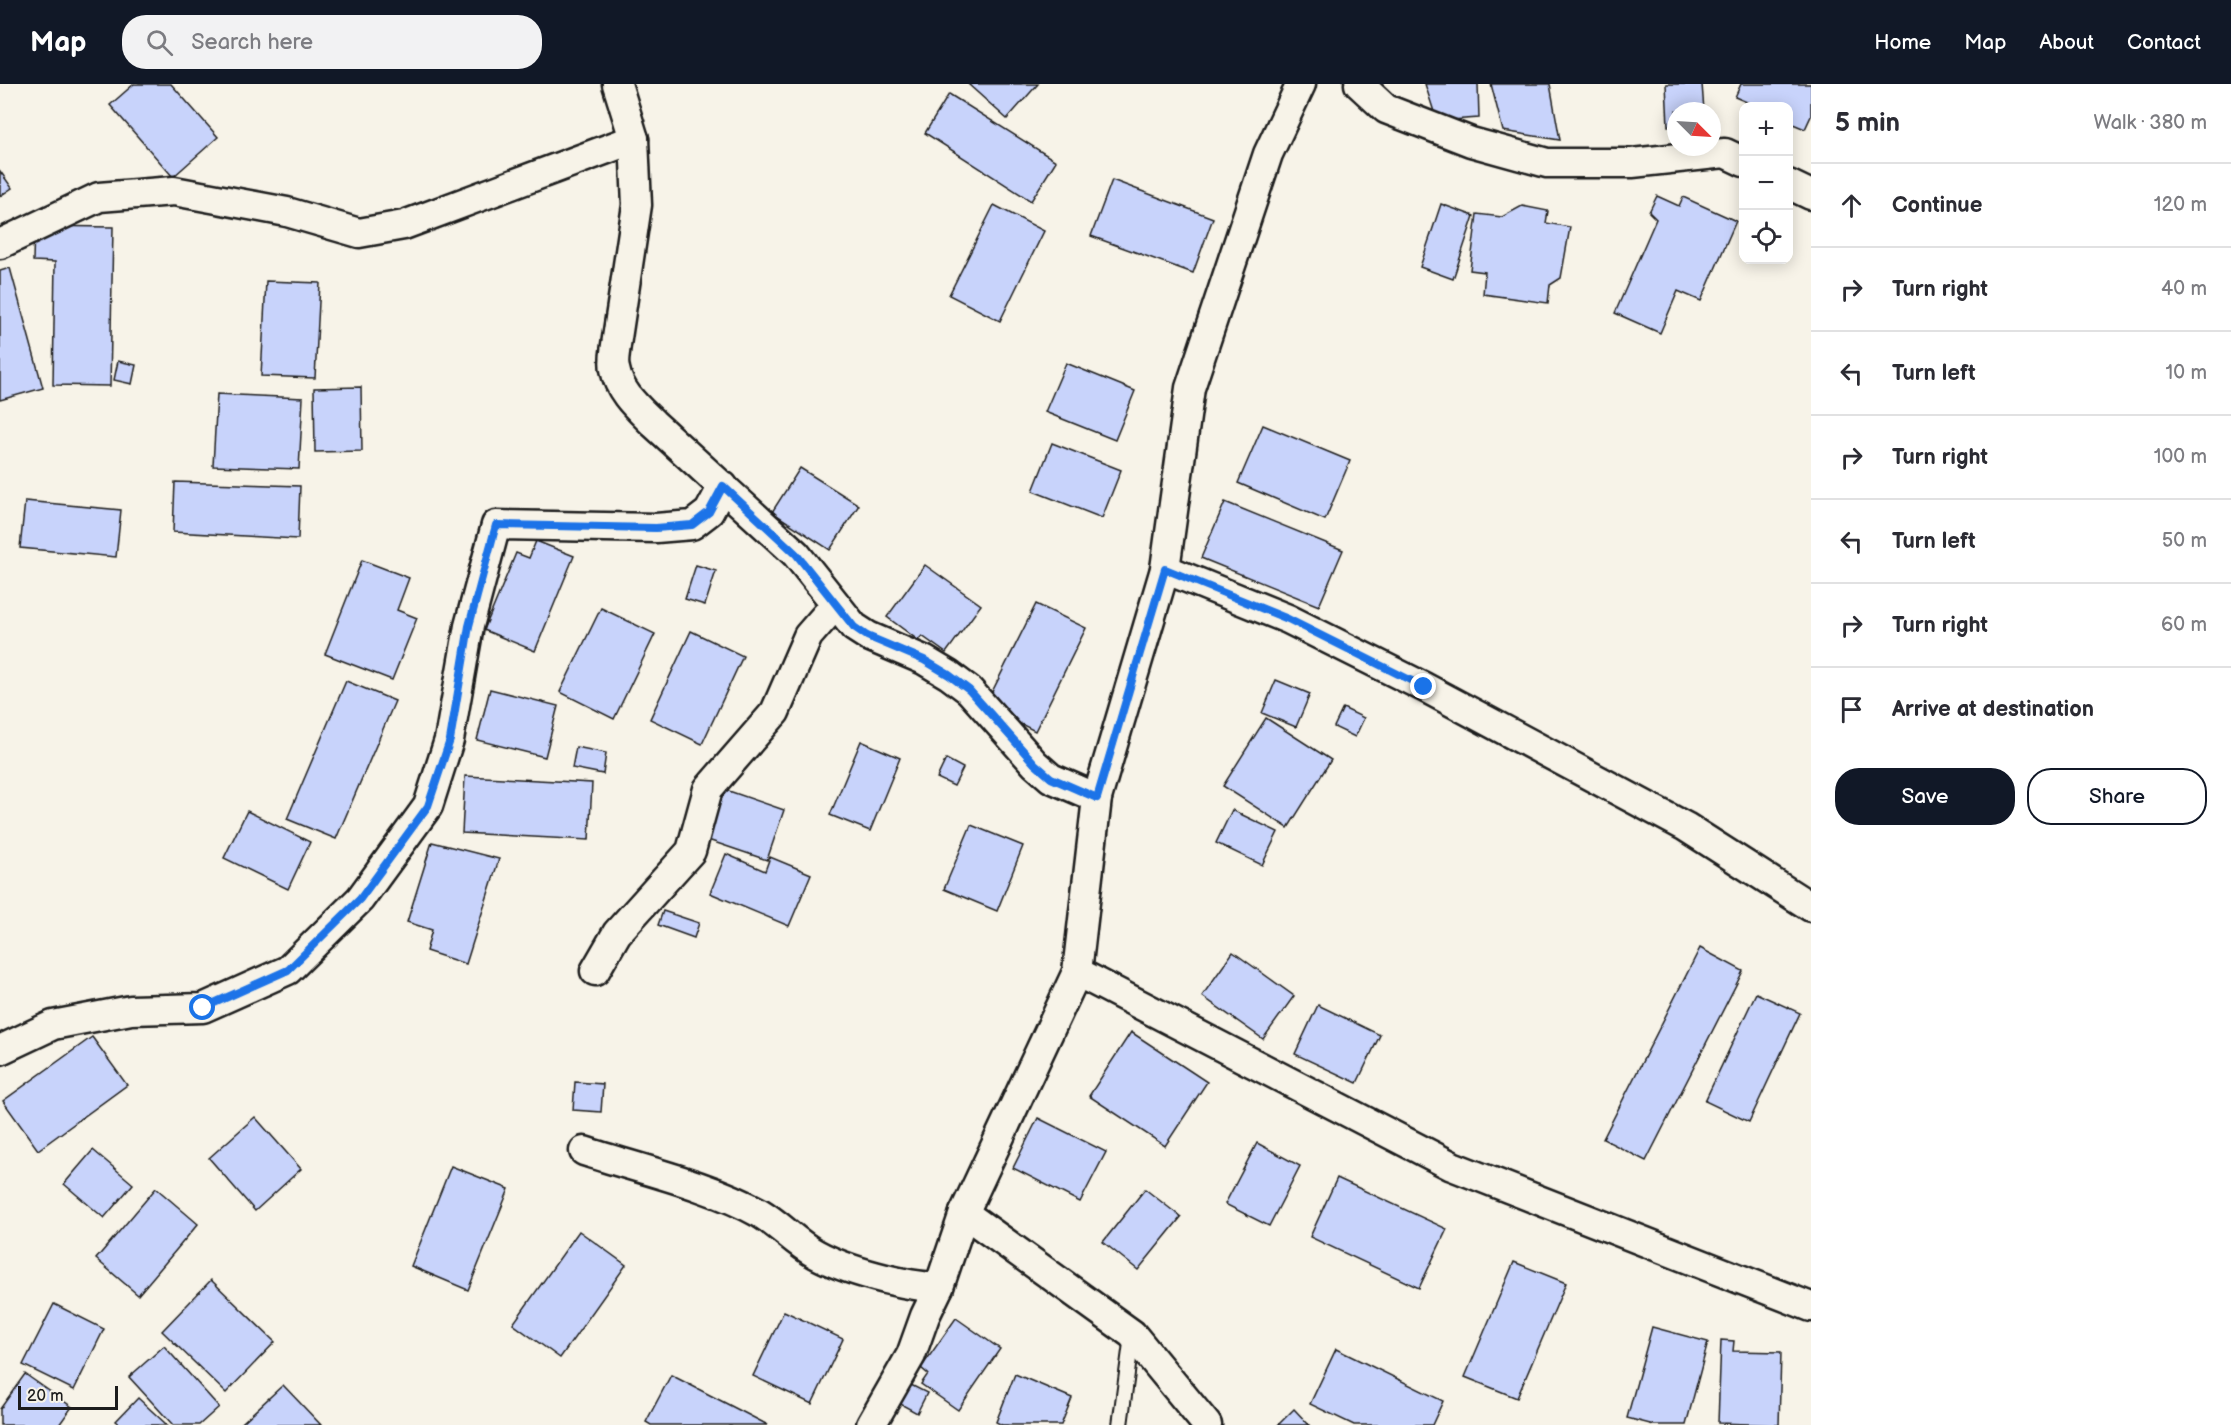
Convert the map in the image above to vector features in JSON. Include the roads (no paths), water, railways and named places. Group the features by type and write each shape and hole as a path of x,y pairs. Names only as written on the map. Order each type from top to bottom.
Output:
{"street":[{"path":"617,84 634,139 637,205 614,368 621,386 633,403 796,554 854,627 867,636 924,660 969,690 1035,764 1051,778 1097,798"},
{"path":"871,1425 911,1355 925,1316 939,1287 964,1213 1077,972 1097,798 1165,569 1190,388 1268,154 1301,84"},
{"path":"1359,84 1386,109 1470,142 1547,163 1632,163 1725,153 1739,160"},
{"path":"0,244 99,197 174,191 287,212 359,233 404,225 634,139"},
{"path":"1793,186 1811,195"},
{"path":"0,1050 53,1025 131,1010 203,1008 288,970 360,899 428,806 450,740 469,626 496,525 656,528 692,525 709,512 723,486"},
{"path":"1165,569 1288,619 1424,687 1686,827 1811,907"},
{"path":"595,970 617,933 691,851 708,789 775,712 808,636 835,604"},
{"path":"1077,972 1452,1166 1811,1307"},
{"path":"584,1151 717,1194 761,1214 816,1254 870,1275 922,1287 939,1287"},
{"path":"964,1213 1132,1334 1206,1425"}],"lane":[{"path":"1120,1425 1132,1334"}]}
